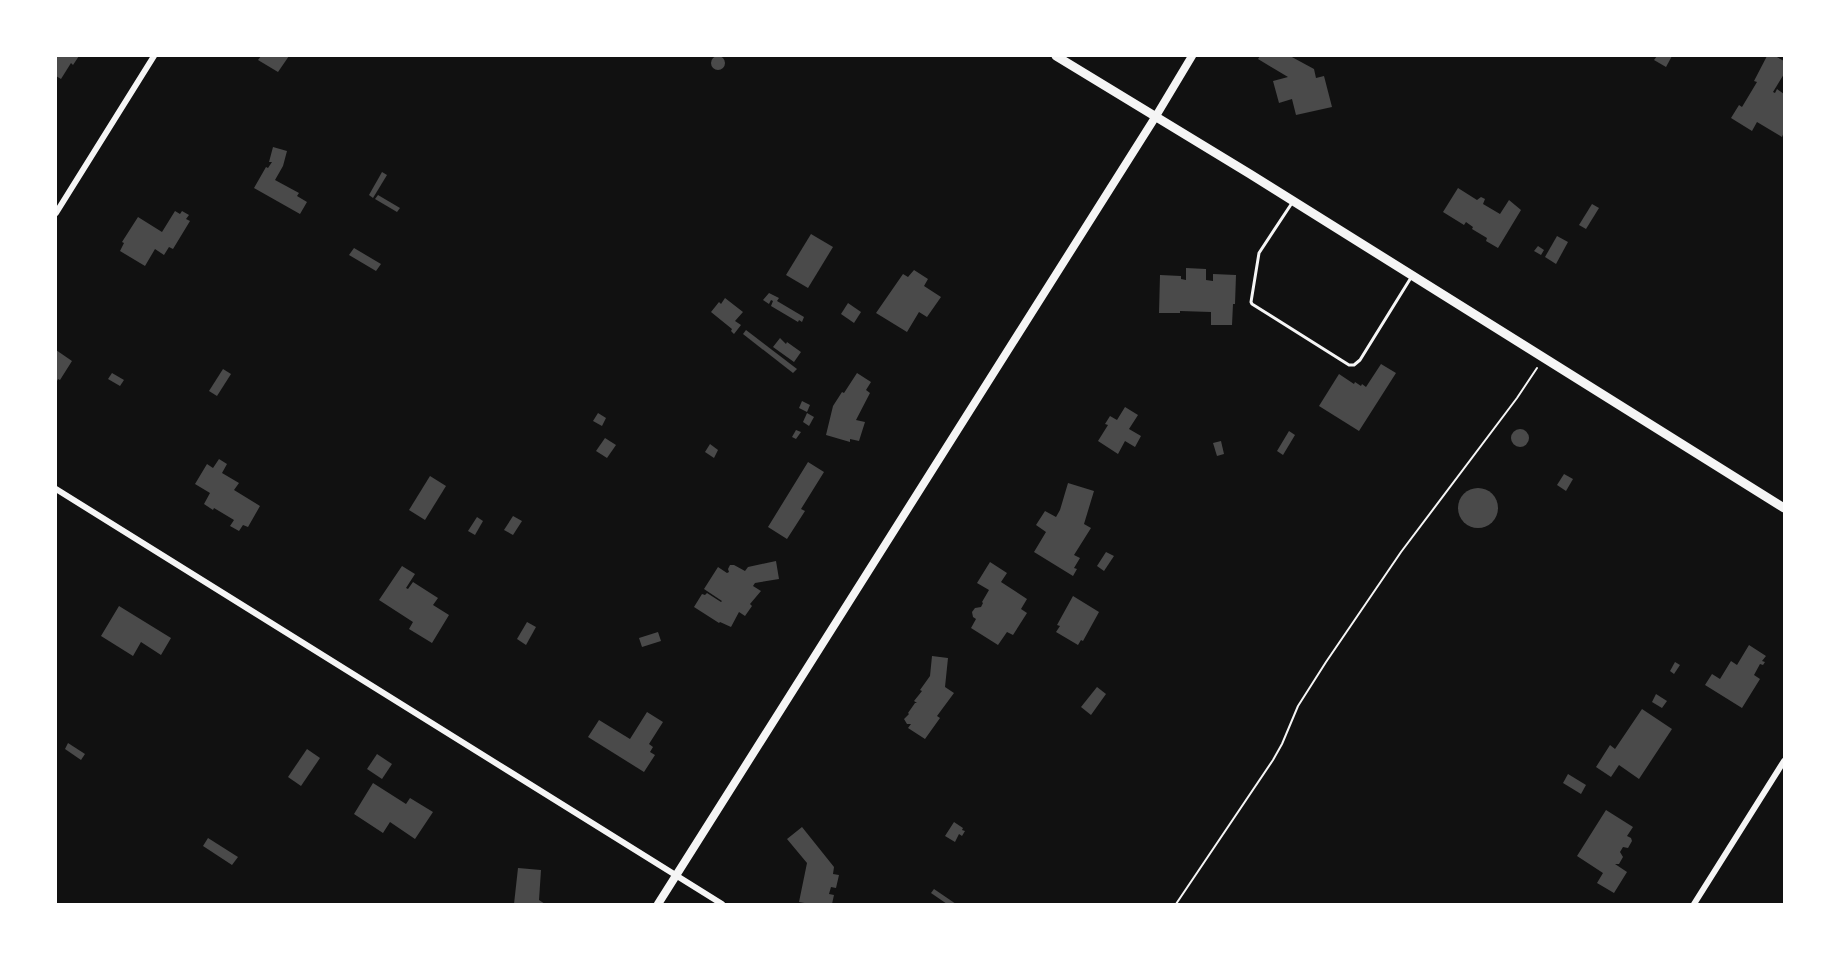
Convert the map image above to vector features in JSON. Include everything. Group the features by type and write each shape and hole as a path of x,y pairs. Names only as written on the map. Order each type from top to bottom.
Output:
{"main road":[{"path":"1056,56 1785,508"}],"street":[{"path":"56,213 154,56"},
{"path":"658,904 1192,56"},
{"path":"56,489 722,904"},
{"path":"1694,904 1785,760"}],"lane":[{"path":"1293,201 1259,253 1251,302 1299,334 1349,365 1354,365 1360,360 1413,276"}],"path":[{"path":"1176,904 1273,760 1298,706 1326,662 1401,552 1517,398 1544,358"}],"building":[{"path":"56,56 79,56 73,65 71,63 61,79 56,76"},
{"path":"261,56 289,56 278,72 258,60"},
{"path":"715,56 721,56 725,63 721,70 715,70 711,66 711,60"},
{"path":"1260,56 1290,56 1314,69 1316,78 1324,76 1332,107 1296,115 1292,99 1279,103 1273,81 1288,77 1258,59"},
{"path":"1657,56 1672,56 1666,67 1654,60"},
{"path":"1767,56 1775,56 1784,61 1784,74 1773,92 1775,93 1777,89 1784,94 1782,137 1757,122 1752,131 1731,118 1739,105 1742,107 1757,82 1754,81"},
{"path":"273,147 287,151 283,166 275,180 299,193 297,196 307,202 300,214 254,188 266,167 268,168 272,162 269,162"},
{"path":"382,172 387,175 373,198 369,195"},
{"path":"1458,188 1477,200 1481,197 1485,199 1483,204 1500,214 1509,200 1521,210 1498,248 1486,241 1487,238 1472,229 1473,227 1466,222 1464,225 1443,212"},
{"path":"378,195 400,208 397,212 375,199"},
{"path":"1592,204 1599,208 1586,229 1579,225"},
{"path":"175,211 180,214 182,211 189,215 186,219 190,221 173,249 169,247 164,255 155,249 145,266 120,251 124,243 122,242 138,217 162,232"},
{"path":"811,234 833,247 808,288 786,275"},
{"path":"1557,236 1568,242 1556,264 1545,257"},
{"path":"1538,246 1544,250 1541,255 1534,251"},
{"path":"354,248 381,264 376,271 349,255"},
{"path":"1186,268 1206,269 1206,280 1213,281 1213,274 1236,275 1232,325 1211,325 1211,312 1159,313 1160,275 1181,276 1181,279 1186,280"},
{"path":"914,270 928,279 924,286 941,297 927,317 919,312 907,332 876,313 903,274 908,277"},
{"path":"769,293 779,298 777,301 804,317 802,322 799,320 798,322 771,306 773,301 771,300 769,304 763,300"},
{"path":"725,298 743,312 735,321 741,325 734,334 732,329 711,312"},
{"path":"848,303 861,312 854,323 841,314"},
{"path":"746,330 797,369 793,373 743,334"},
{"path":"780,338 801,352 794,362 773,347"},
{"path":"56,350 72,361 56,383"},
{"path":"1381,364 1396,373 1359,431 1319,406 1339,374 1354,384 1355,382 1366,387"},
{"path":"223,369 231,374 217,396 209,391"},
{"path":"112,373 124,380 120,386 108,379"},
{"path":"857,373 871,382 866,390 870,393 856,420 865,422 859,441 850,439 850,442 826,435 833,406"},
{"path":"802,401 810,405 807,412 799,408"},
{"path":"1125,407 1138,415 1129,429 1141,436 1135,447 1125,441 1118,454 1098,441 1108,425 1105,424 1110,416 1117,420"},
{"path":"598,413 606,418 602,426 593,421"},
{"path":"807,413 814,417 809,426 803,422"},
{"path":"1520,429 1526,432 1529,438 1526,444 1520,447 1514,444 1511,438 1514,432"},
{"path":"796,430 801,432 796,439 792,437"},
{"path":"1289,431 1295,435 1283,455 1277,451"},
{"path":"605,438 616,445 607,458 596,451"},
{"path":"1221,441 1224,454 1217,456 1213,443"},
{"path":"710,444 718,450 714,458 705,452"},
{"path":"219,459 227,464 222,473 239,483 234,490 260,506 248,527 243,525 239,531 230,526 234,520 204,504 210,493 195,484 207,464 213,468"},
{"path":"808,462 824,472 801,509 805,511 787,539 768,527"},
{"path":"1564,474 1573,479 1566,491 1557,485"},
{"path":"430,476 446,486 425,520 409,510"},
{"path":"1068,483 1094,491 1084,524 1091,528 1074,555 1080,558 1074,568 1077,569 1073,576 1034,552 1046,532 1036,525 1045,511 1056,517"},
{"path":"1478,488 1492,494 1498,508 1492,522 1478,528 1464,522 1458,508 1464,494"},
{"path":"513,516 522,521 513,535 504,530"},
{"path":"477,517 483,521 475,535 468,531"},
{"path":"1106,552 1114,556 1104,571 1097,566"},
{"path":"776,561 779,579 755,583 753,586 761,591 750,604 752,606 745,616 739,612 731,627 719,623 694,607 702,594 707,593 722,601 704,589 718,567 727,573 730,565 745,571 748,567"},
{"path":"990,562 1007,573 1001,582 1027,599 1021,609 1027,613 1013,635 1007,632 998,645 971,628 976,619 972,612 975,608 981,607 989,590 977,583"},
{"path":"402,566 415,574 406,588 408,589 413,582 438,598 433,605 449,615 432,643 409,629 413,622 379,600"},
{"path":"1073,596 1099,612 1083,641 1081,640 1078,645 1056,632 1060,626 1057,625"},
{"path":"119,606 171,638 161,655 141,642 133,656 101,636"},
{"path":"527,622 536,627 526,645 517,639"},
{"path":"658,632 661,641 642,647 639,638"},
{"path":"1749,645 1766,656 1762,661 1765,662 1763,665 1760,664 1754,675 1760,679 1742,708 1705,685 1712,674 1720,679 1731,661 1737,665"},
{"path":"932,656 948,658 945,687 954,693 937,716 940,718 925,739 908,728 911,724 907,724 904,719 917,703 914,701 930,676"},
{"path":"1675,662 1680,665 1674,674 1670,671"},
{"path":"1097,687 1106,694 1091,715 1081,707"},
{"path":"1656,694 1667,701 1662,708 1652,702"},
{"path":"1642,709 1672,729 1639,779 1619,765 1611,777 1596,767 1610,745 1615,749"},
{"path":"647,712 663,722 649,744 653,747 650,752 655,755 644,772 588,737 599,720 630,739"},
{"path":"68,743 85,754 81,760 65,749"},
{"path":"307,749 320,758 301,786 288,777"},
{"path":"377,754 392,764 382,779 367,769"},
{"path":"1568,774 1586,785 1581,794 1563,783"},
{"path":"373,783 406,804 410,798 433,812 415,839 390,822 383,833 354,814"},
{"path":"1606,810 1633,827 1627,836 1632,841 1628,848 1623,847 1620,852 1623,857 1619,864 1615,864 1627,872 1614,893 1597,883 1603,873 1577,856"},
{"path":"954,822 965,831 962,836 959,834 955,842 945,836"},
{"path":"802,827 834,867 833,874 839,875 836,888 831,887 829,894 834,895 832,904 799,902 807,863 787,839"},
{"path":"208,838 238,857 232,865 203,846"},
{"path":"518,868 541,870 539,900 545,904 514,904"},
{"path":"934,889 956,904 947,904 931,893"}]}
